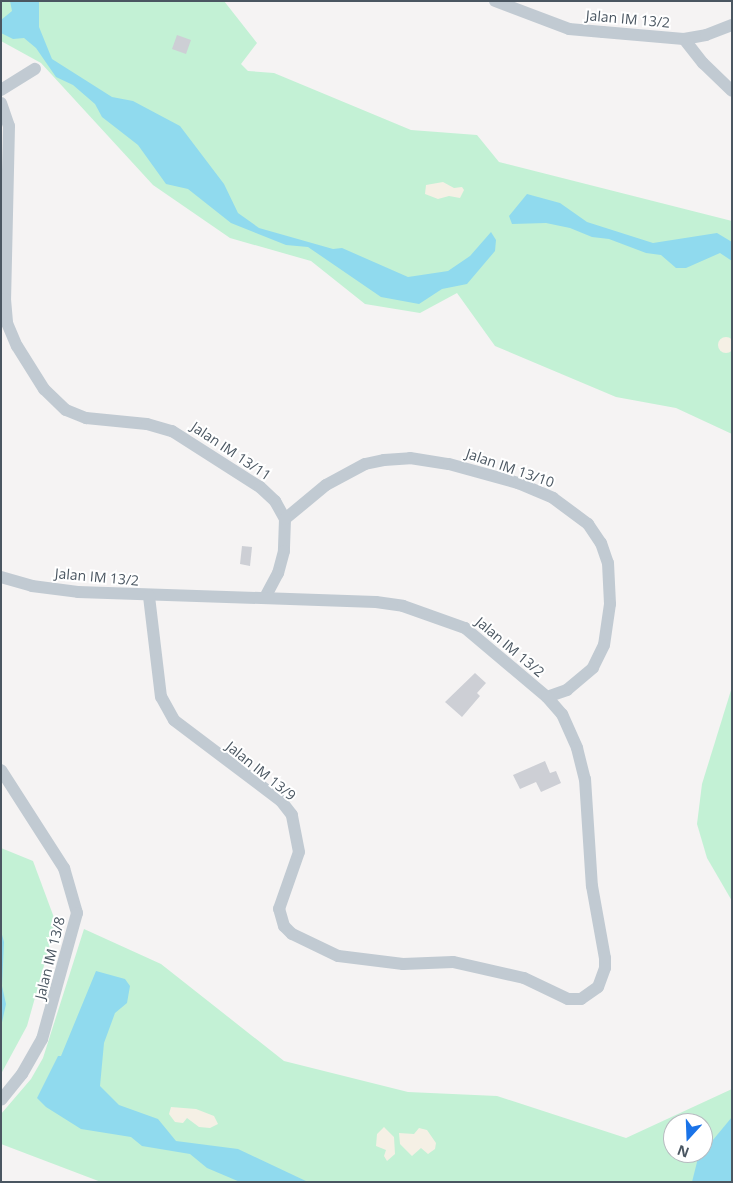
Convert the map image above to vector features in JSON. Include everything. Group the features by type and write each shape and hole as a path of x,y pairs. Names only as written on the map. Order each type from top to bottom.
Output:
{"street":[{"name":"Jalan IM 13/2","path":"494,1 569,29 684,38 706,35 732,25"},
{"path":"684,38 703,63 732,91"},
{"path":"1,90 35,69"},
{"name":"Jalan IM 13/11","path":"1,103 8,126 7,323 44,389 66,410 86,418 147,424 185,437 260,487 275,501 285,519"},
{"name":"Jalan IM 13/10","path":"285,519 300,503 338,478 364,464 384,460 410,458 449,464 518,483 553,498 588,524 601,544 608,563 610,604 604,645 593,668 567,690 548,698"},
{"path":"265,597 278,573 284,551 285,519"},
{"name":"Jalan IM 13/2","path":"1,577 59,590 150,596 265,597 376,602 403,606 465,628 548,698 562,714 585,779 592,886 606,958 598,987 581,999 568,999 542,985"},
{"name":"Jalan IM 13/9","path":"150,596 161,697 174,720 281,801 292,815 298,852 280,909 284,926 305,942 338,956 403,964 453,962 542,985"},
{"name":"Jalan IM 13/8","path":"1,770 64,868 77,913 42,1039 22,1074 1,1100"}],"green space":[{"path":"1,1 224,1 257,43 241,64 248,71 274,73 411,130 477,135 499,162 732,221 732,434 676,408 616,397 495,346 457,293 420,313 365,304 311,261 230,238 153,185 41,63 1,41"},
{"path":"732,687 732,901 707,858 697,824 702,784"},
{"path":"1,848 33,861 56,923 27,1026 1,1074"},
{"path":"84,929 161,964 284,1061 408,1092 497,1096 626,1138 663,1121 663,1163 713,1163 713,1113 680,1113 732,1089 732,1182 101,1182 1,1144 1,1114 31,1079 43,1058"}],"sand":[{"path":"443,182 454,188 462,187 464,190 460,198 449,196 438,199 425,194 426,185"},
{"path":"726,337 732,339 734,345 732,351 726,353 720,351 718,345 720,339"},
{"path":"171,1107 196,1109 214,1116 218,1124 210,1128 199,1127 187,1118 183,1123 175,1122 169,1114"},
{"path":"384,1127 394,1137 395,1154 387,1161 384,1156 386,1150 376,1146 377,1134"},
{"path":"419,1128 427,1130 436,1143 435,1149 428,1154 421,1148 412,1156 400,1144 399,1133 414,1134"}],"water":[{"path":"10,1 39,1 39,27 52,59 112,97 133,101 180,126 224,184 238,213 259,228 333,249 342,248 408,277 448,271 470,256 491,232 496,240 495,251 467,284 442,289 419,304 381,297 308,247 286,245 231,223 188,189 166,184 138,145 102,117 95,104 73,85 56,77 36,48 24,38 13,39 1,33 1,20 12,11"},
{"path":"527,194 560,203 587,222 653,243 717,233 732,242 732,261 720,253 686,268 676,268 661,255 646,253 609,239 592,237 570,228 546,223 512,224 509,216"},
{"path":"1,931 4,942 2,986 6,1004 1,1027"},
{"path":"96,971 125,979 130,986 127,1003 115,1013 104,1043 100,1086 119,1105 158,1119 176,1141 238,1149 308,1182 240,1182 207,1168 190,1154 142,1146 131,1137 81,1129 46,1107 37,1098 58,1056 61,1056"},
{"path":"732,1117 732,1182 692,1182 697,1163 713,1163 713,1140"}],"building":[{"path":"177,35 191,40 186,54 172,49"},
{"path":"242,546 252,547 250,566 240,564"},
{"path":"475,673 486,683 477,693 480,696 462,717 445,702"},
{"path":"545,761 550,773 556,771 561,783 541,792 536,782 520,789 513,775"}]}
